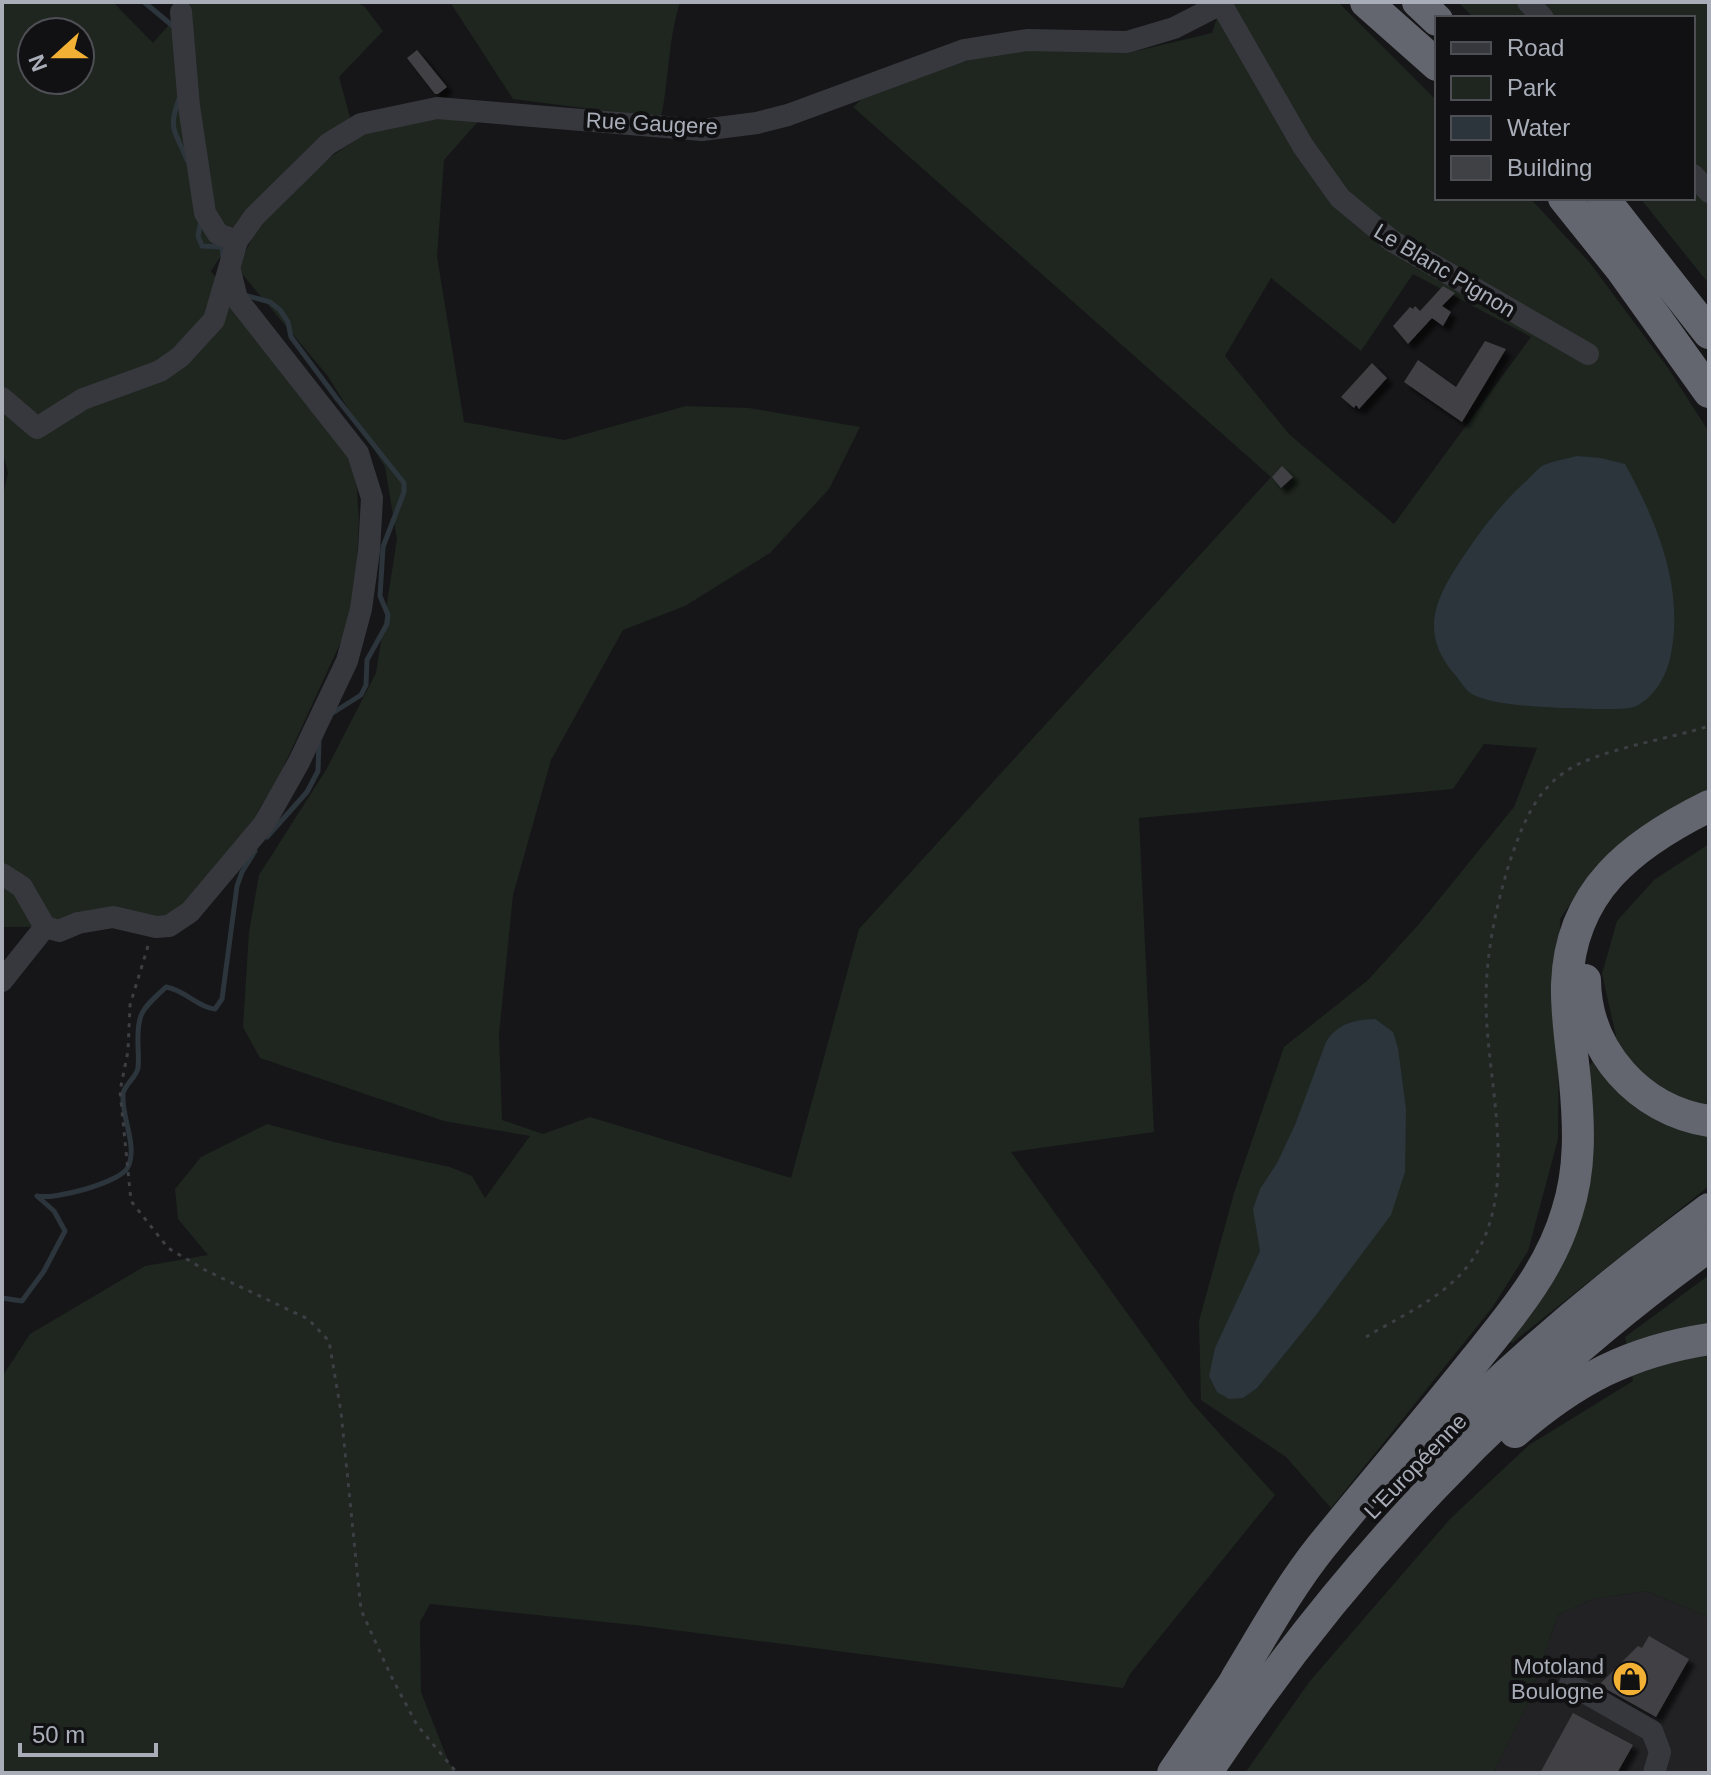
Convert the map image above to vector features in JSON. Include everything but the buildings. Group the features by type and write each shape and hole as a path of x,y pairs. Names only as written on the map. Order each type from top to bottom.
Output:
{"highway":[{"path":"1366,2 1435,63"},
{"path":"1418,2 1435,18"},
{"path":"1566,200 1621,269 1709,392"},
{"path":"1605,200 1709,333"},
{"path":"1676,288 1709,322"},
{"path":"1236,1679 1311,1559 1446,1397 1518,1307 1544,1268 1562,1228 1577,1167 1578,1120 1567,987 1569,958 1577,927 1590,899 1622,862 1656,834 1709,806"},
{"path":"1709,823 1652,857 1633,873 1615,895 1600,918 1591,942 1585,983 1591,1018 1599,1040 1619,1072 1660,1105 1687,1117 1709,1121"},
{"name":"L'Européenne","path":"1173,1773 1281,1619 1348,1536 1445,1433 1572,1315 1709,1209"},
{"name":"L'Européenne","path":"1206,1773 1274,1676 1364,1563 1482,1438 1596,1334 1709,1246"},
{"path":"1274,1676 1429,1512 1503,1442 1552,1403 1587,1378 1628,1359 1709,1339"}],"street":[{"name":"Rue Gaugere","path":"2,398 37,428 83,399 160,371 180,357 214,320 237,241 254,217 328,144 361,124 437,108 702,130 729,127 788,115 964,50 1027,40 1127,42 1174,28 1220,3"},
{"name":"Le Blanc Pignon","path":"1220,3 1303,146 1340,198 1392,241 1588,354"},
{"path":"181,12 189,106 205,213 218,234 237,241"},
{"path":"1695,177 1709,192"},
{"path":"2,874 22,887 45,927 59,931 78,923 113,917 156,927 169,926 190,912 264,824 299,762 347,661 361,609 372,498 358,453 237,299 229,270"},
{"path":"2,981 45,927"},
{"path":"1570,1684 1652,1731 1660,1752 1654,1773"}],"path":[{"path":"1366,1337 1437,1295 1452,1282 1466,1268 1489,1223 1496,1178 1498,1126 1486,1005 1488,957 1506,874 1532,808 1557,778 1582,762 1709,726"},
{"path":"156,927 130,1005 128,1051 120,1091 131,1201 168,1248 205,1270 308,1319 329,1341 338,1388 361,1610 417,1725 457,1773"}],"shaded area":[{"path":"1646,1591 1709,1617 1709,1773 1493,1773 1527,1705 1558,1615 1593,1599"}],"green space":[{"path":"2,2 113,2 153,43 189,2 354,2 364,6 383,31 339,77 351,121 257,201 211,271 346,450 356,478 359,519 356,589 344,635 278,779 235,859 169,926 2,927 2,499 8,473 2,450"},
{"path":"450,2 680,2 661,118 513,99"},
{"path":"1222,2 1338,2 1435,99 1435,200 1532,200 1590,263 1668,368 1709,432 1709,789 1649,823 1597,865 1560,919 1558,1139 1528,1251 1492,1308 1331,1508 1286,1457 1201,1400 1199,1321 1234,1193 1284,1047 1368,980 1419,924 1514,807 1537,748 1484,744 1453,789 1139,818 1154,1132 1011,1152 1192,1403 1275,1495 1130,1674 1123,1688 643,1626 430,1604 420,1622 421,1692 449,1763 457,1773 2,1773 2,1377 30,1334 145,1266 208,1255 178,1219 175,1189 201,1157 267,1124 450,1167 472,1176 485,1198 530,1136 444,1121 260,1058 243,1027 249,932 259,875 326,770 376,673 397,539 385,467 327,375 237,268 258,227 321,164 369,130 402,120 481,118 444,160 437,256 464,422 564,440 686,406 749,408 860,427 829,489 770,553 685,606 623,630 551,760 513,895 499,1034 502,1120 543,1134 590,1117 791,1178 859,929 1271,477 853,107 874,88 983,56 1043,44 1128,53 1212,33","holes":["1413,274 1531,337 1394,524 1289,434 1225,356 1271,278 1361,351"]},
{"path":"1458,2 1709,2 1709,284 1642,200 1695,200 1695,16 1472,16"},
{"path":"1709,844 1709,1186 1512,1343 1506,1339 1557,1267 1589,1066 1616,1036 1602,974 1617,921 1654,880"},
{"path":"1709,1275 1709,1617 1646,1591 1593,1599 1558,1615 1527,1705 1493,1773 1245,1773 1310,1681 1450,1519 1529,1445 1633,1381 1625,1337"}],"water":[{"path":"1577,456 1625,464 1648,509 1665,556 1674,604 1671,654 1666,670 1648,698 1628,708 1542,707 1480,698 1466,689 1444,660 1437,645 1434,631 1438,602 1463,557 1507,500 1542,466"},
{"path":"1375,1019 1393,1032 1406,1109 1405,1172 1391,1215 1257,1388 1243,1398 1229,1399 1217,1392 1209,1376 1215,1348 1260,1251 1253,1209 1260,1189 1277,1163 1295,1125 1326,1042 1347,1024"}],"waterway":[{"path":"144,2 174,27"},
{"path":"179,99 173,125 187,160"},
{"path":"201,220 198,236 202,246 222,247 223,258"},
{"path":"244,295 270,302 280,310 288,322 291,337 404,483 404,492 383,547 380,596 388,615 387,624 367,660 366,685 361,695 331,714"},
{"path":"267,837 307,792 318,771 319,741"},
{"path":"2,1298 22,1301 44,1271 65,1231 54,1211 37,1196 86,1189 113,1179 128,1167 131,1150 123,1094 138,1068 140,1017 166,987 215,1009 222,999 237,886 255,851"}],"place":[{"name":"Motoland Boulogne","path":"1630,1679"}]}
